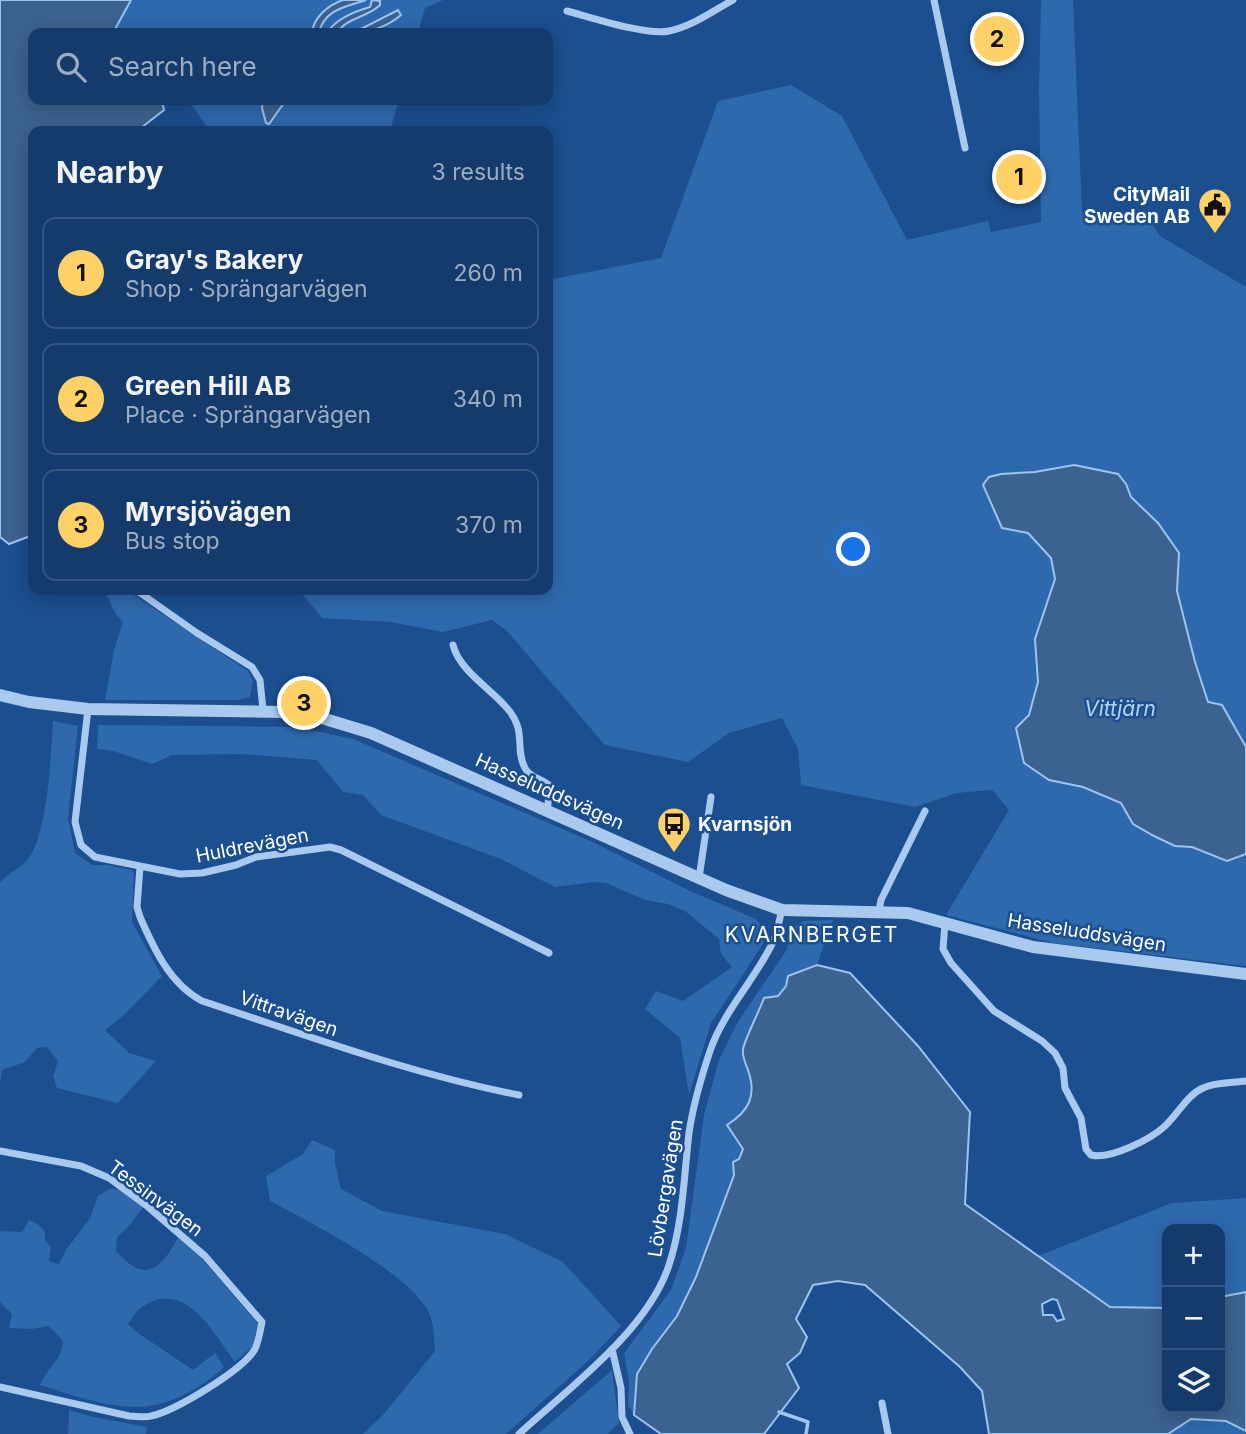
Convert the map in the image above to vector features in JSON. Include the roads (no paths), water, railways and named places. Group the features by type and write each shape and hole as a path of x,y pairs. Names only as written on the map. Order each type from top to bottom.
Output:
{"street":[{"path":"567,11 668,32 733,0"},
{"path":"934,0 965,148"},
{"path":"143,595 252,667 260,680 262,710"},
{"path":"453,645 458,657 507,707 516,721 525,769 551,787 547,810"},
{"name":"Hasseluddsvägen","path":"0,695 29,702 88,709 262,710 312,715 371,733 699,878 782,910 908,913 1033,947 1246,974"},
{"name":"Huldrevägen","path":"88,709 75,822 81,845 95,857 180,874 202,873 256,857 330,847 549,953"},
{"path":"699,878 711,797"},
{"path":"879,911 881,900 925,811"},
{"name":"Vittravägen","path":"140,867 137,907 140,916 174,980 190,994 202,1001 370,1057 519,1095"},
{"name":"Lövbergavägen","path":"519,1434 612,1349 650,1303 670,1263 690,1131 712,1047 728,1012 775,939 782,910"},
{"path":"946,922 943,949 951,963 994,1011 1042,1041 1055,1053 1063,1068 1065,1088 1081,1118 1086,1149 1091,1156 1100,1157 1148,1139 1166,1126 1191,1095 1204,1087 1246,1081"},
{"name":"Tessinvägen","path":"0,1151 81,1166 109,1178 147,1206 205,1256 262,1322 256,1347 245,1362 231,1374 193,1397 151,1416 129,1416 0,1387"},
{"path":"612,1349 621,1388 622,1417 630,1434"},
{"path":"882,1403 888,1434"}],"water":[{"path":"0,0 131,0 116,28 28,28 28,105 163,105 164,110 143,126 28,126 28,537 9,544 0,537"},
{"path":"343,0 366,0 337,10 326,19 321,28 313,28 322,13"},
{"path":"372,0 380,1 380,5 375,9 341,28 331,28 343,18 370,7"},
{"path":"398,10 401,15 385,26 363,28"},
{"path":"262,105 282,105 269,124 266,123"},
{"name":"Vittjärn","path":"1074,465 1118,474 1131,497 1158,523 1179,553 1177,591 1208,702 1222,705 1246,747 1246,854 1227,861 1192,847 1175,846 1133,824 1121,803 1083,787 1049,780 1024,763 1016,728 1029,715 1038,682 1035,639 1055,579 1051,558 1028,533 1002,528 983,485 989,477 1001,474 1035,472"},
{"path":"817,965 850,973 918,1046 970,1112 965,1204 1110,1307 1162,1308 1162,1413 1225,1413 1225,1296 1246,1292 1246,1431 1226,1421 1191,1419 1168,1434 989,1434 982,1391 960,1367 865,1285 838,1281 813,1285 796,1319 807,1337 800,1353 787,1364 799,1388 764,1434 661,1434 634,1415 637,1374 677,1316 696,1277 734,1175 733,1162 739,1159 743,1149 727,1125 746,1108 751,1095 751,1079 743,1049 764,998 778,996 786,986 788,976","holes":["1052,1299 1057,1300 1064,1319 1057,1321 1053,1315 1043,1315 1042,1304"]}],"waterway":[{"path":"779,1412 808,1422 806,1434"}],"place":[{"name":"Green Hill AB","path":"997,39"},
{"name":"Gray's Bakery","path":"1019,177"},
{"name":"CityMail Sweden AB","path":"1215,235"},
{"name":"Myrsjövägen","path":"304,703"},
{"name":"Kvarnsjön","path":"674,854"}],"district":[{"name":"KVARNBERGET","path":"812,935"}]}
